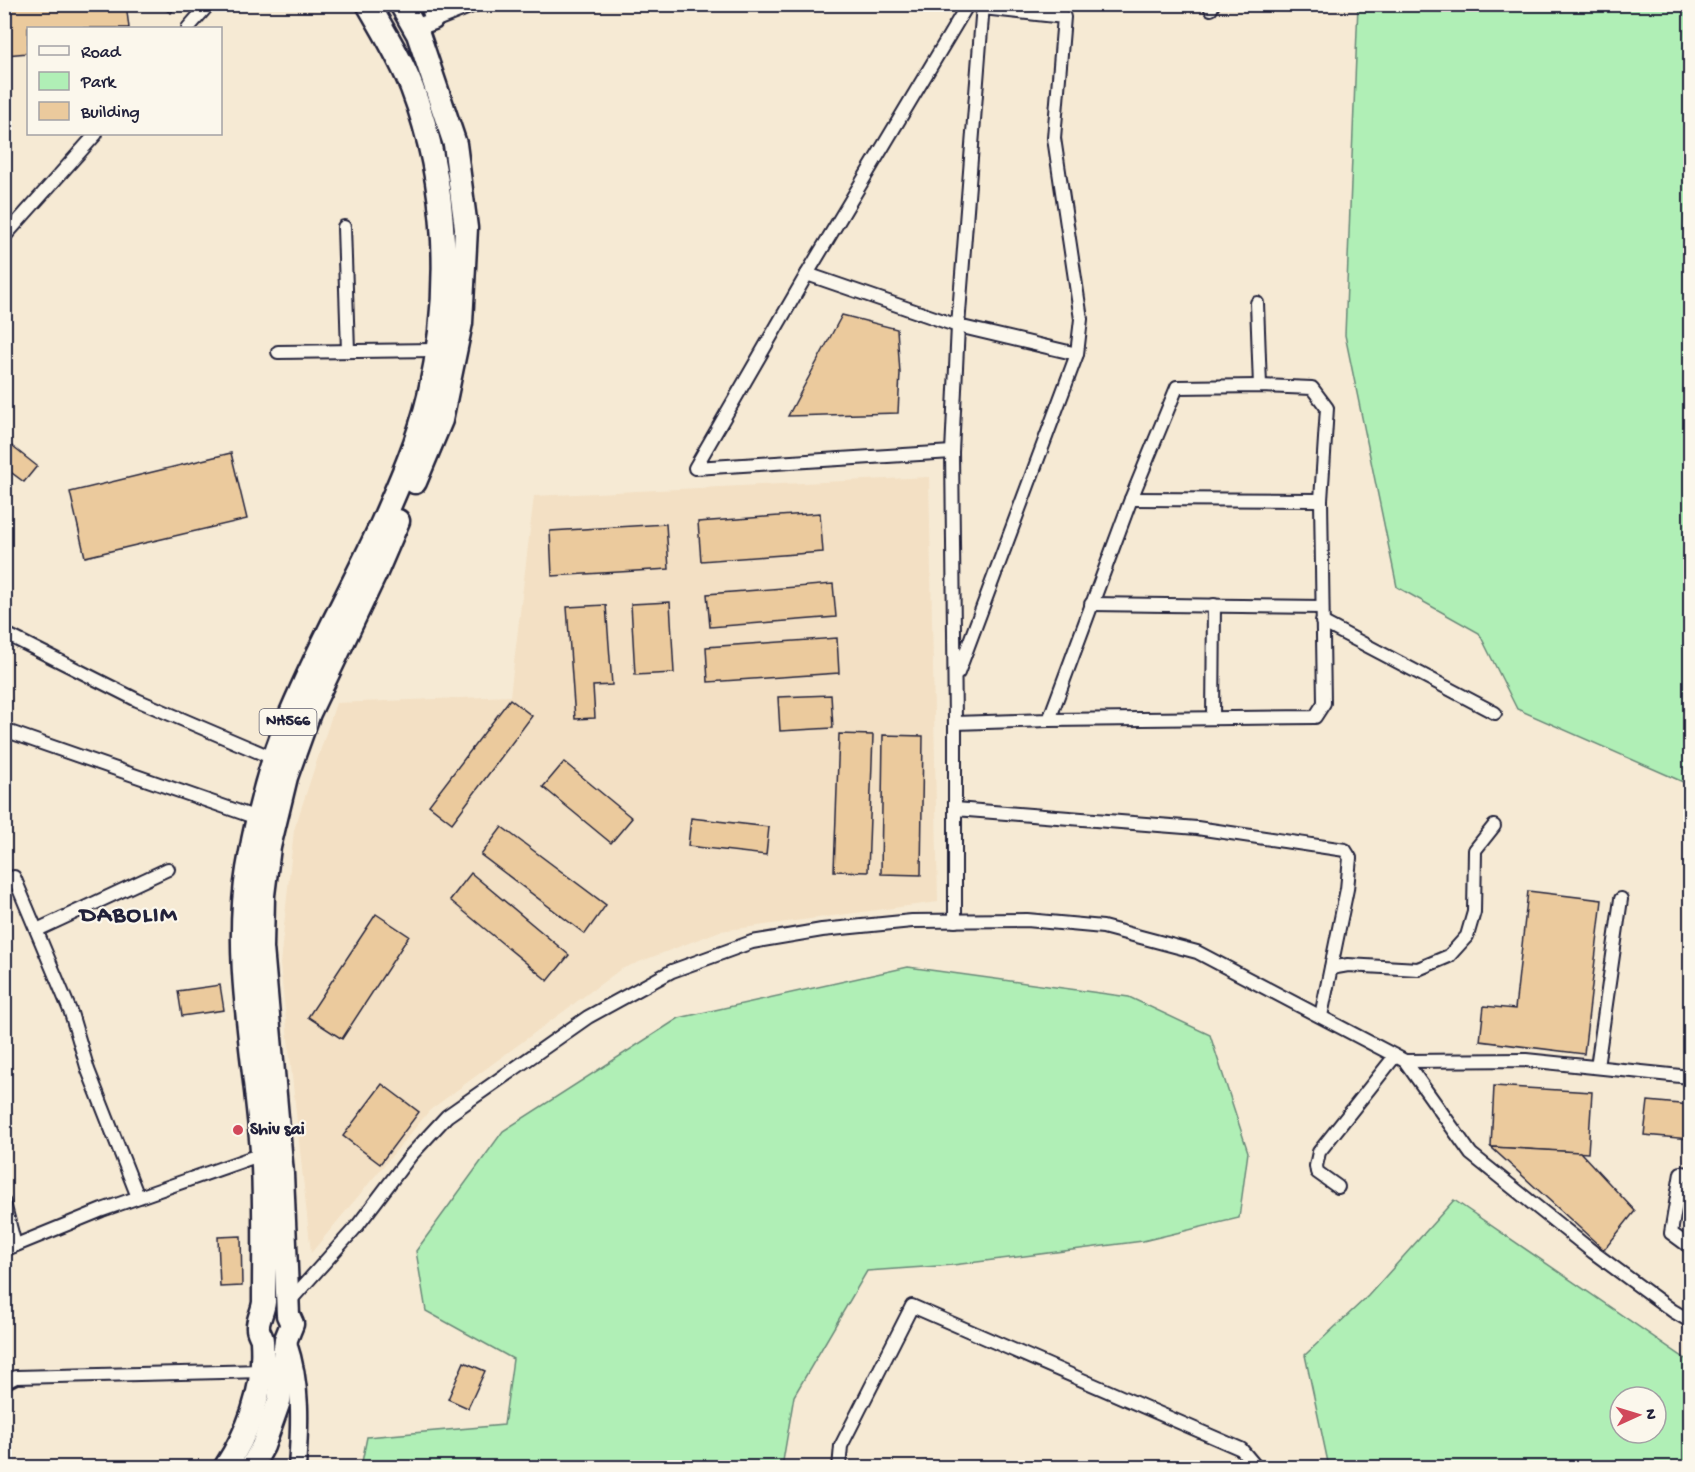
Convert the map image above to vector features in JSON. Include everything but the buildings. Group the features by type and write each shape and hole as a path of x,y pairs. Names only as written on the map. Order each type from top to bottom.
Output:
{"highway":[{"name":"NH566","path":"225,1467 246,1430 255,1405 262,1371 262,1337 258,1328 263,1314 262,1154 246,983 243,922 247,873 257,818 286,726 316,657 382,522 417,436 429,396 444,271 444,242 439,196 427,140 412,89 393,48 368,4"},
{"name":"NH566","path":"251,1467 263,1446 279,1401 286,1339 292,1324 288,1309 282,1174 262,948 263,895 269,847 286,777 309,713 378,570 441,420 461,323 466,228 455,144 439,91 426,18 400,4"},
{"path":"263,1314 268,1311 288,1309"},
{"path":"262,1337 272,1343 286,1339"}],"street":[{"path":"189,27 209,4"},
{"path":"426,18 477,4"},
{"path":"952,452 695,468 807,274 968,4"},
{"path":"955,681 1077,354 1081,319 1054,138 1064,17 983,6 958,326 952,452 955,921"},
{"path":"4,237 95,135"},
{"path":"344,227 348,351"},
{"path":"807,274 958,326 1077,354"},
{"path":"1257,303 1260,386"},
{"path":"278,352 436,350"},
{"path":"955,723 1315,717 1324,703 1322,500 1327,408 1312,388 1177,387 1131,499 1049,720"},
{"path":"1131,499 1322,500"},
{"path":"1091,604 1322,607"},
{"path":"1213,718 1214,606"},
{"path":"1322,622 1495,713"},
{"path":"4,633 137,699 275,759"},
{"path":"4,730 257,818"},
{"path":"955,809 1197,828 1345,850 1350,858 1347,889 1321,1016"},
{"path":"1331,968 1348,965 1419,969 1449,956 1467,936 1474,912 1475,850 1494,825"},
{"path":"37,930 168,869"},
{"path":"14,877 71,1013 88,1070 138,1197"},
{"path":"1597,1067 1621,899"},
{"path":"288,1309 358,1225 411,1155 447,1116 588,1017 672,971 752,942 822,930 912,921 1027,920 1103,927 1197,951 1400,1059 1471,1154 1593,1252 1690,1321"},
{"path":"1338,1187 1317,1172 1319,1152 1400,1059 1526,1060 1690,1077"},
{"path":"4,1203 10,1248 138,1197 262,1154"},
{"path":"1690,1174 1681,1173 1671,1233 1690,1247"},
{"path":"839,1467 841,1446 912,1306 1241,1449 1257,1467"},
{"path":"286,1339 296,1366 300,1412 297,1467"},
{"path":"4,1383 16,1377 262,1371"}],"shaded area":[{"path":"929,477 938,902 720,931 621,969 430,1110 311,1253 280,964 294,830 336,703 510,696 534,496"}],"green space":[{"path":"1358,5 1690,5 1690,785 1517,709 1479,633 1397,587 1345,335"},
{"path":"908,967 1129,997 1210,1035 1248,1152 1239,1218 1143,1241 953,1265 867,1271 794,1396 782,1467 361,1467 367,1437 504,1425 513,1359 426,1311 416,1251 503,1131 679,1018"},
{"path":"1454,1200 1690,1362 1690,1467 1329,1467 1305,1355 1368,1296"}],"place":[{"name":"Shiv sai","path":"238,1130"}],"district":[{"name":"DABOLIM","path":"129,916"}]}
